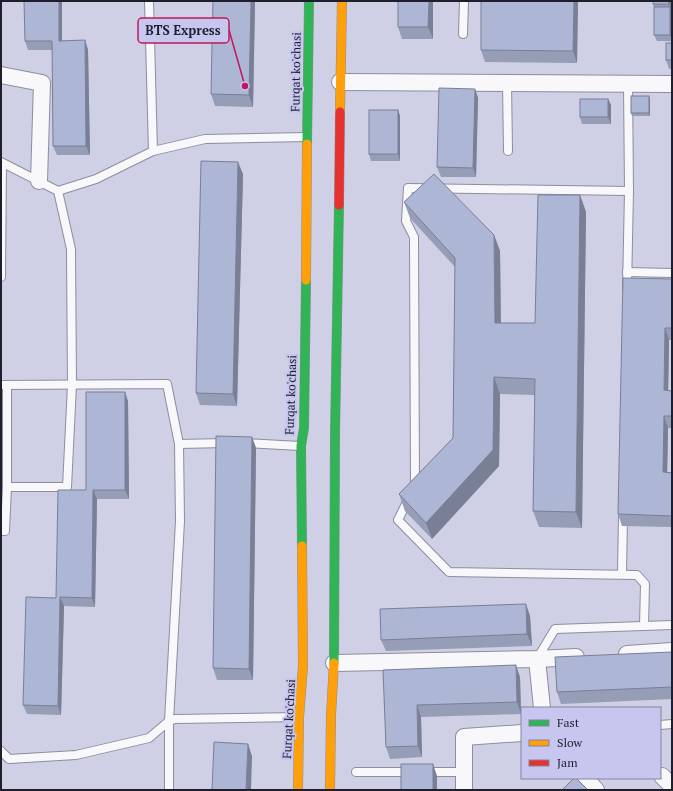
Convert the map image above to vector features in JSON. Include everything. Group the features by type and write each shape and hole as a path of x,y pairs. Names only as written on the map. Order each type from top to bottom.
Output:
{"main road":[{"name":"Furqat ko'chasi","path":"298,790 299,717 303,666 301,446 304,428 309,1"},
{"path":"330,790 331,715 334,663 335,434 342,1"}],"street":[{"path":"1,75 42,83 39,181"},
{"path":"340,82 672,84"},
{"path":"608,655 672,651"},
{"path":"334,663 537,659 593,656"},
{"path":"537,659 542,707"},
{"path":"464,790 464,737 521,733"},
{"path":"585,779 596,790"}],"lane":[{"path":"149,1 154,151"},
{"path":"463,34 464,1"},
{"path":"507,83 508,151"},
{"path":"627,296 629,191 628,84"},
{"path":"1,277 2,162 58,191 96,179 154,151 205,139 307,137"},
{"path":"629,191 408,188 406,221 414,237 415,484 398,520 449,572 637,575 645,584 644,626"},
{"path":"6,487 67,487 72,384 72,249 58,191"},
{"path":"627,272 672,273"},
{"path":"1,531 6,531 4,385 167,384 179,444 180,521 169,721 169,790"},
{"path":"179,444 257,443 301,446"},
{"path":"622,574 623,511"},
{"path":"537,659 554,629 672,625"},
{"path":"1,752 9,759 76,755 149,738 169,721 175,719 299,717"},
{"path":"661,725 672,724"},
{"path":"356,772 464,772"}],"building":[{"path":"24,1 59,1 59,41 85,40 86,146 53,146 52,41 25,41"},
{"path":"213,1 251,1 249,95 211,94"},
{"path":"398,1 429,1 428,27 398,27"},
{"path":"481,1 574,1 573,51 481,50"},
{"path":"653,1 668,1 669,4 653,4"},
{"path":"654,7 670,7 670,35 654,35"},
{"path":"666,43 672,43 672,60 666,60"},
{"path":"439,88 475,89 473,168 437,167"},
{"path":"631,96 649,96 649,113 631,113"},
{"path":"580,99 608,99 608,117 580,117"},
{"path":"369,110 398,110 398,154 369,154"},
{"path":"201,161 238,162 233,394 196,393"},
{"path":"434,174 494,235 495,323 535,323 538,195 580,195 576,512 533,511 535,379 494,377 493,450 426,523 399,494 453,438 455,258 404,202"},
{"path":"623,278 672,279 672,328 665,328 664,390 672,391 672,416 664,416 663,472 672,473 672,516 618,514"},
{"path":"86,392 125,392 125,490 93,490 92,598 60,597 58,706 23,705 26,597 56,598 58,490 86,490"},
{"path":"216,436 252,437 249,669 213,668"},
{"path":"526,604 527,634 381,640 380,609"},
{"path":"672,652 672,687 557,692 555,657"},
{"path":"516,665 517,702 417,705 418,746 386,747 383,670"},
{"path":"214,742 248,744 246,790 212,790"},
{"path":"401,764 433,764 433,790 401,790"},
{"path":"573,779 577,779 588,790 562,790"}],"traffic: fast":[{"path":"307,144 309,1"},
{"path":"334,663 335,434 339,205"},
{"path":"302,546 301,446 304,428 306,280"}],"traffic: slow":[{"path":"340,112 342,1"},
{"path":"306,280 307,144"},
{"path":"298,790 299,717 303,666 302,546"},
{"path":"330,790 331,715 334,663"}],"traffic: jam":[{"path":"339,205 340,112"}],"place":[{"name":"BTS Express","path":"245,86"}]}
